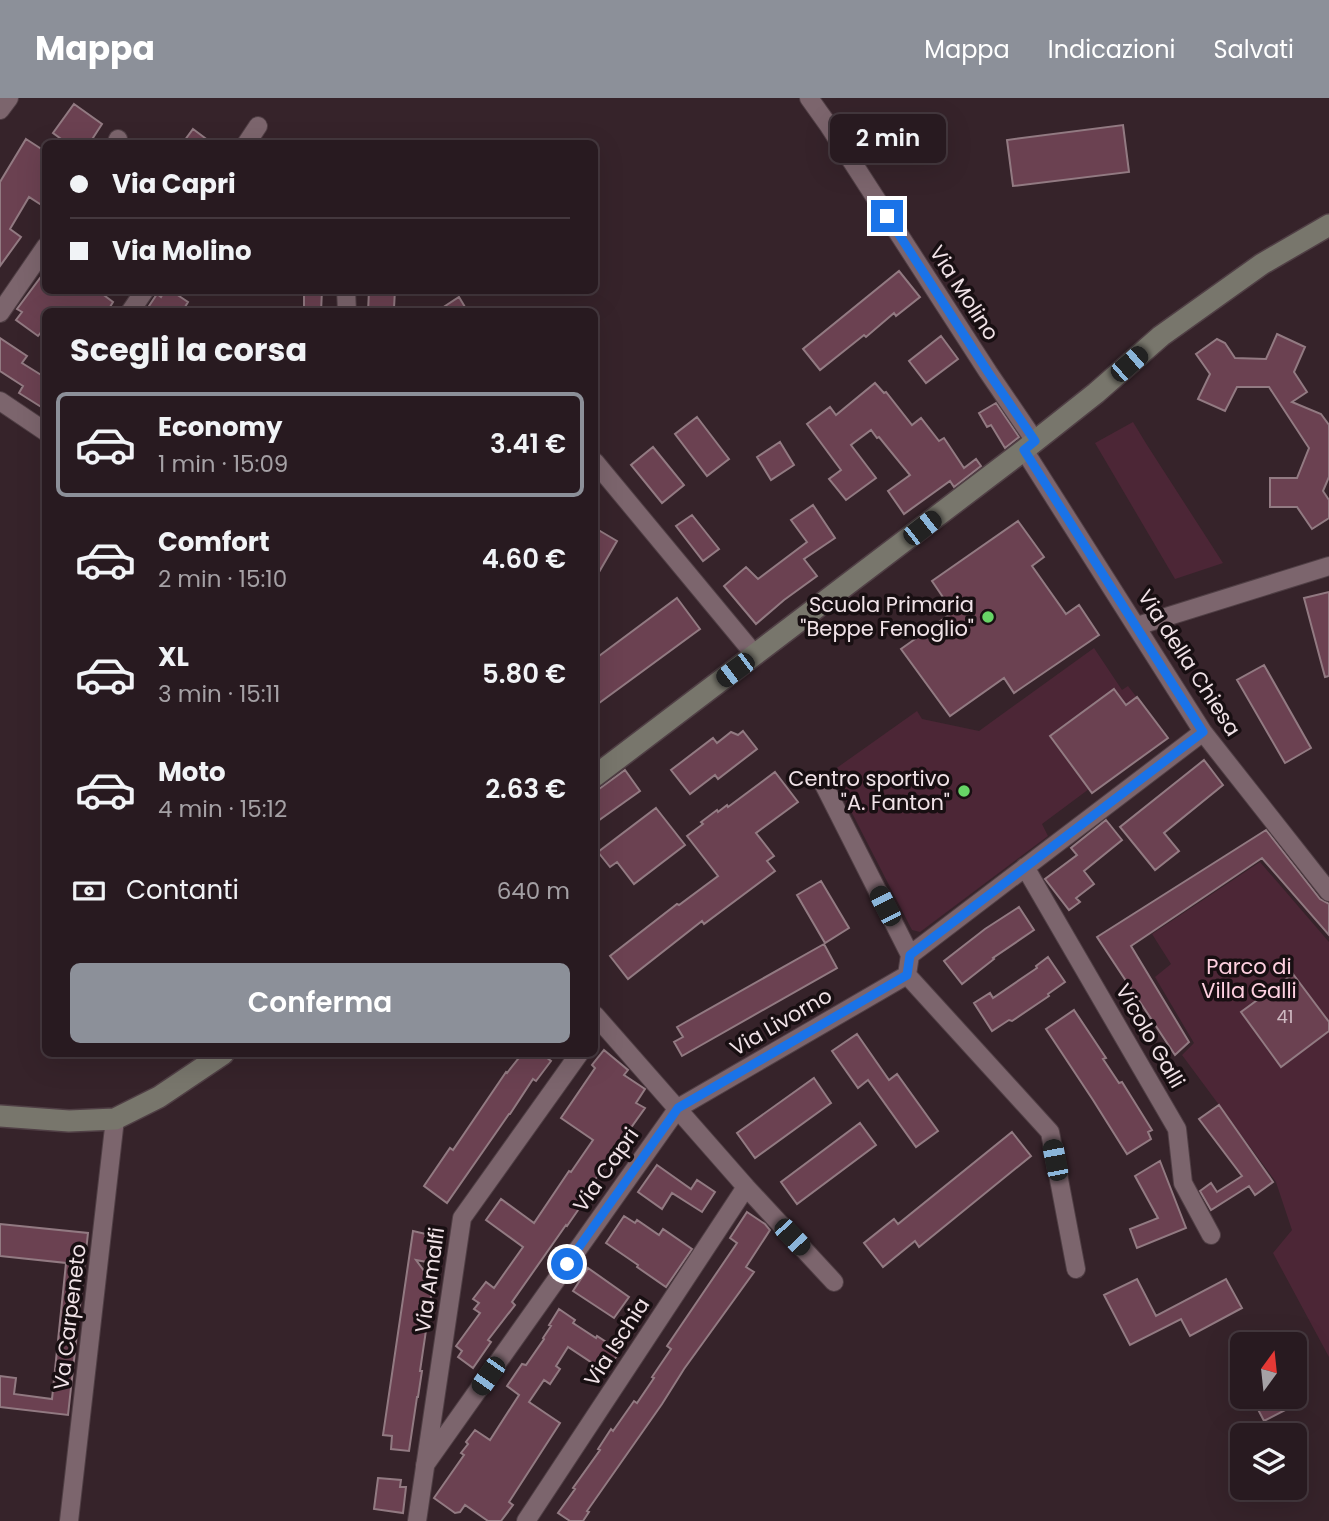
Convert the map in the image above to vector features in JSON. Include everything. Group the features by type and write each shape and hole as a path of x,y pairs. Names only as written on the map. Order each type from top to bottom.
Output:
{"street":[{"path":"0,110 9,98"},
{"name":"Via Molino","path":"809,98 988,372 1030,446"},
{"path":"249,140 258,126"},
{"path":"598,774 1030,446 1161,336 1262,264 1329,225"},
{"path":"0,313 42,252"},
{"path":"0,401 42,429"},
{"name":"Via della Chiesa","path":"1030,446 1203,732 1329,892"},
{"path":"598,466 755,655"},
{"path":"1137,626 1329,565"},
{"path":"910,955 1203,732"},
{"path":"823,783 910,955 907,975 1050,1132 1076,1269"},
{"name":"Vicolo Galli","path":"1025,867 1177,1129 1183,1183 1211,1236"},
{"name":"Via Livorno","path":"678,1108 907,975"},
{"path":"598,1024 678,1108 746,1187 834,1282"},
{"path":"0,1116 69,1121 116,1119 159,1097 219,1057"},
{"name":"Via Amalfi","path":"425,1465 462,1218 577,1057"},
{"name":"Via Capri","path":"425,1465 678,1108"},
{"name":"Va Carpeneto","path":"69,1521 116,1119"},
{"name":"Via Ischia","path":"526,1521 746,1187"},
{"path":"417,1521 425,1465"}],"green space":[{"path":"1133,422 1223,563 1175,579 1095,443"},
{"name":"Centro sportivo \"A. Fanton\"","path":"1094,648 1122,690 1128,686 1168,738 1092,793 1089,789 1042,824 1048,836 920,932 912,930 831,772 917,711 922,719 979,731"},
{"name":"Parco di Villa Galli","path":"1260,862 1329,942 1329,1357 1273,1253 1292,1230 1276,1182 1182,1055 1194,1043 1155,977 1171,964 1152,934"}],"building":[{"path":"74,104 102,124 92,140 63,140 53,133"},
{"path":"1123,125 1129,172 1013,186 1007,140"},
{"path":"193,129 208,140 185,140"},
{"path":"26,139 42,149 42,205 29,197 10,229 21,237 0,266 0,182"},
{"path":"899,271 920,297 896,316 894,313 820,370 803,349"},
{"path":"42,275 42,294 102,294 113,302 109,308 42,308 42,331 38,336 16,320 22,312 17,309"},
{"path":"157,294 161,297 163,294 176,294 188,302 184,308 148,308"},
{"path":"304,294 322,294 321,308 304,308"},
{"path":"369,294 395,294 394,308 368,308"},
{"path":"459,297 466,308 442,308"},
{"path":"1277,334 1305,347 1294,372 1307,392 1292,402 1321,414 1329,425 1329,477 1323,491 1329,500 1329,518 1312,529 1297,507 1270,507 1270,478 1297,478 1309,448 1269,387 1237,387 1225,411 1198,399 1210,374 1196,354 1217,339 1225,343 1235,358 1266,359"},
{"path":"941,336 958,359 926,383 909,361"},
{"path":"0,338 27,356 22,363 42,376 42,407 19,393 23,386 0,371"},
{"path":"875,383 886,392 912,425 921,418 939,441 944,438 964,468 976,459 981,466 954,487 950,481 904,514 888,491 910,475 871,430 851,445 876,478 846,500 829,479 841,470 807,424 830,407 836,415"},
{"path":"996,403 1019,437 1005,448 991,425 987,427 979,413"},
{"path":"697,417 729,459 707,476 675,434"},
{"path":"780,442 794,465 771,480 757,457"},
{"path":"653,447 684,485 662,503 631,465"},
{"path":"813,505 835,538 804,559 817,576 756,624 724,586 746,567 758,579 807,542 791,520"},
{"path":"692,515 719,549 703,561 676,526"},
{"path":"1018,521 1044,557 1032,566 1066,614 1079,605 1099,635 1014,693 1004,678 950,716 901,649 953,612 932,581"},
{"path":"598,530 617,541 598,574"},
{"path":"1329,592 1329,676 1325,677 1304,598"},
{"path":"677,598 700,629 598,704 598,657"},
{"path":"1264,665 1311,748 1285,763 1237,680"},
{"path":"1114,689 1126,705 1137,697 1168,738 1092,793 1050,736"},
{"path":"743,731 757,749 718,779 715,775 690,794 671,770 713,738 717,743 731,732 738,735"},
{"path":"1204,760 1223,785 1164,833 1179,851 1155,870 1120,827"},
{"path":"625,770 640,791 598,821 598,790"},
{"path":"775,772 798,802 756,833 774,856 767,861 775,871 704,924 702,921 628,979 610,956 718,876 687,836 717,810 718,812 727,805 728,807"},
{"path":"656,808 685,845 634,884 617,862 610,867 598,852"},
{"path":"1106,820 1122,840 1084,871 1094,884 1076,898 1080,902 1069,910 1045,879 1077,855 1071,848"},
{"path":"1266,830 1320,899 1329,904 1329,935 1262,858 1131,946 1189,1042 1175,1055 1097,937"},
{"path":"821,881 849,928 825,943 797,895"},
{"path":"1019,907 1034,930 993,958 962,984 944,961"},
{"path":"824,944 837,968 682,1056 674,1042 683,1037 677,1027"},
{"path":"1048,957 1065,982 1012,1021 1009,1020 992,1031 974,1003 990,993 993,998 1037,968 1036,966"},
{"path":"1293,974 1329,1022 1329,1031 1281,1067 1241,1012"},
{"path":"1074,1010 1106,1058 1103,1059 1119,1083 1122,1082 1152,1130 1148,1132 1151,1139 1127,1154 1046,1029"},
{"path":"857,1034 889,1080 897,1074 938,1131 916,1147 868,1080 858,1088 832,1051"},
{"path":"604,1050 628,1070 624,1075 645,1089 636,1103 645,1108 623,1139 626,1142 609,1167 606,1165 591,1185 594,1187 512,1302 515,1305 488,1340 491,1342 473,1368 458,1357 462,1351 456,1346 480,1313 474,1309 479,1303 473,1299 486,1282 494,1288 523,1247 486,1220 501,1199 534,1223 569,1171 571,1172 593,1140 561,1118 595,1068 592,1065"},
{"path":"520,1057 546,1057 551,1061 536,1081 533,1079 447,1203 424,1186"},
{"path":"814,1078 831,1103 755,1158 737,1133"},
{"path":"1219,1105 1273,1182 1255,1195 1249,1186 1211,1210 1200,1191 1211,1183 1217,1192 1242,1176 1199,1119"},
{"path":"860,1123 876,1145 797,1204 781,1182"},
{"path":"1012,1132 1031,1156 919,1247 915,1241 883,1267 864,1243 894,1219 898,1224"},
{"path":"1160,1161 1186,1228 1137,1248 1130,1229 1158,1218 1135,1176"},
{"path":"657,1165 691,1189 697,1180 715,1192 702,1212 672,1193 662,1209 638,1192"},
{"path":"747,1212 770,1230 746,1267 754,1272 684,1369 587,1511 589,1512 583,1521 570,1521 558,1513 611,1429 613,1431 634,1401 637,1403 654,1378 652,1377 671,1349 667,1346 737,1243 730,1238"},
{"path":"624,1216 635,1223 637,1220 659,1235 663,1229 692,1249 666,1287 606,1243"},
{"path":"0,1224 88,1233 68,1415 0,1407 0,1376 16,1378 14,1394 52,1399 66,1263 0,1256"},
{"path":"413,1231 426,1234 426,1238 441,1241 437,1264 416,1260 433,1283 409,1451 391,1449 392,1436 383,1435"},
{"path":"588,1268 629,1297 614,1318 573,1291"},
{"path":"1137,1279 1156,1316 1226,1279 1242,1308 1190,1336 1181,1319 1130,1345 1104,1295"},
{"path":"559,1309 575,1320 573,1323 620,1351 606,1372 568,1347 556,1366 560,1369 550,1384 544,1380 529,1402 560,1423 509,1502 513,1505 501,1521 488,1521 465,1505 460,1512 455,1513 434,1498 464,1455 461,1453 475,1430 490,1440 519,1395 507,1386 544,1339"},
{"path":"1258,1409 1287,1409 1264,1421"},
{"path":"378,1478 401,1480 400,1487 406,1487 403,1513 374,1509"}],"place":[{"name":"Scuola Primaria \"Beppe Fenoglio\"","path":"988,617"},
{"name":"Centro sportivo \"A. Fanton\"","path":"964,791"}],"route":[{"path":"567,1264 678,1108 907,975 910,955 1203,732 1024,450 1035,441 887,216"}]}
